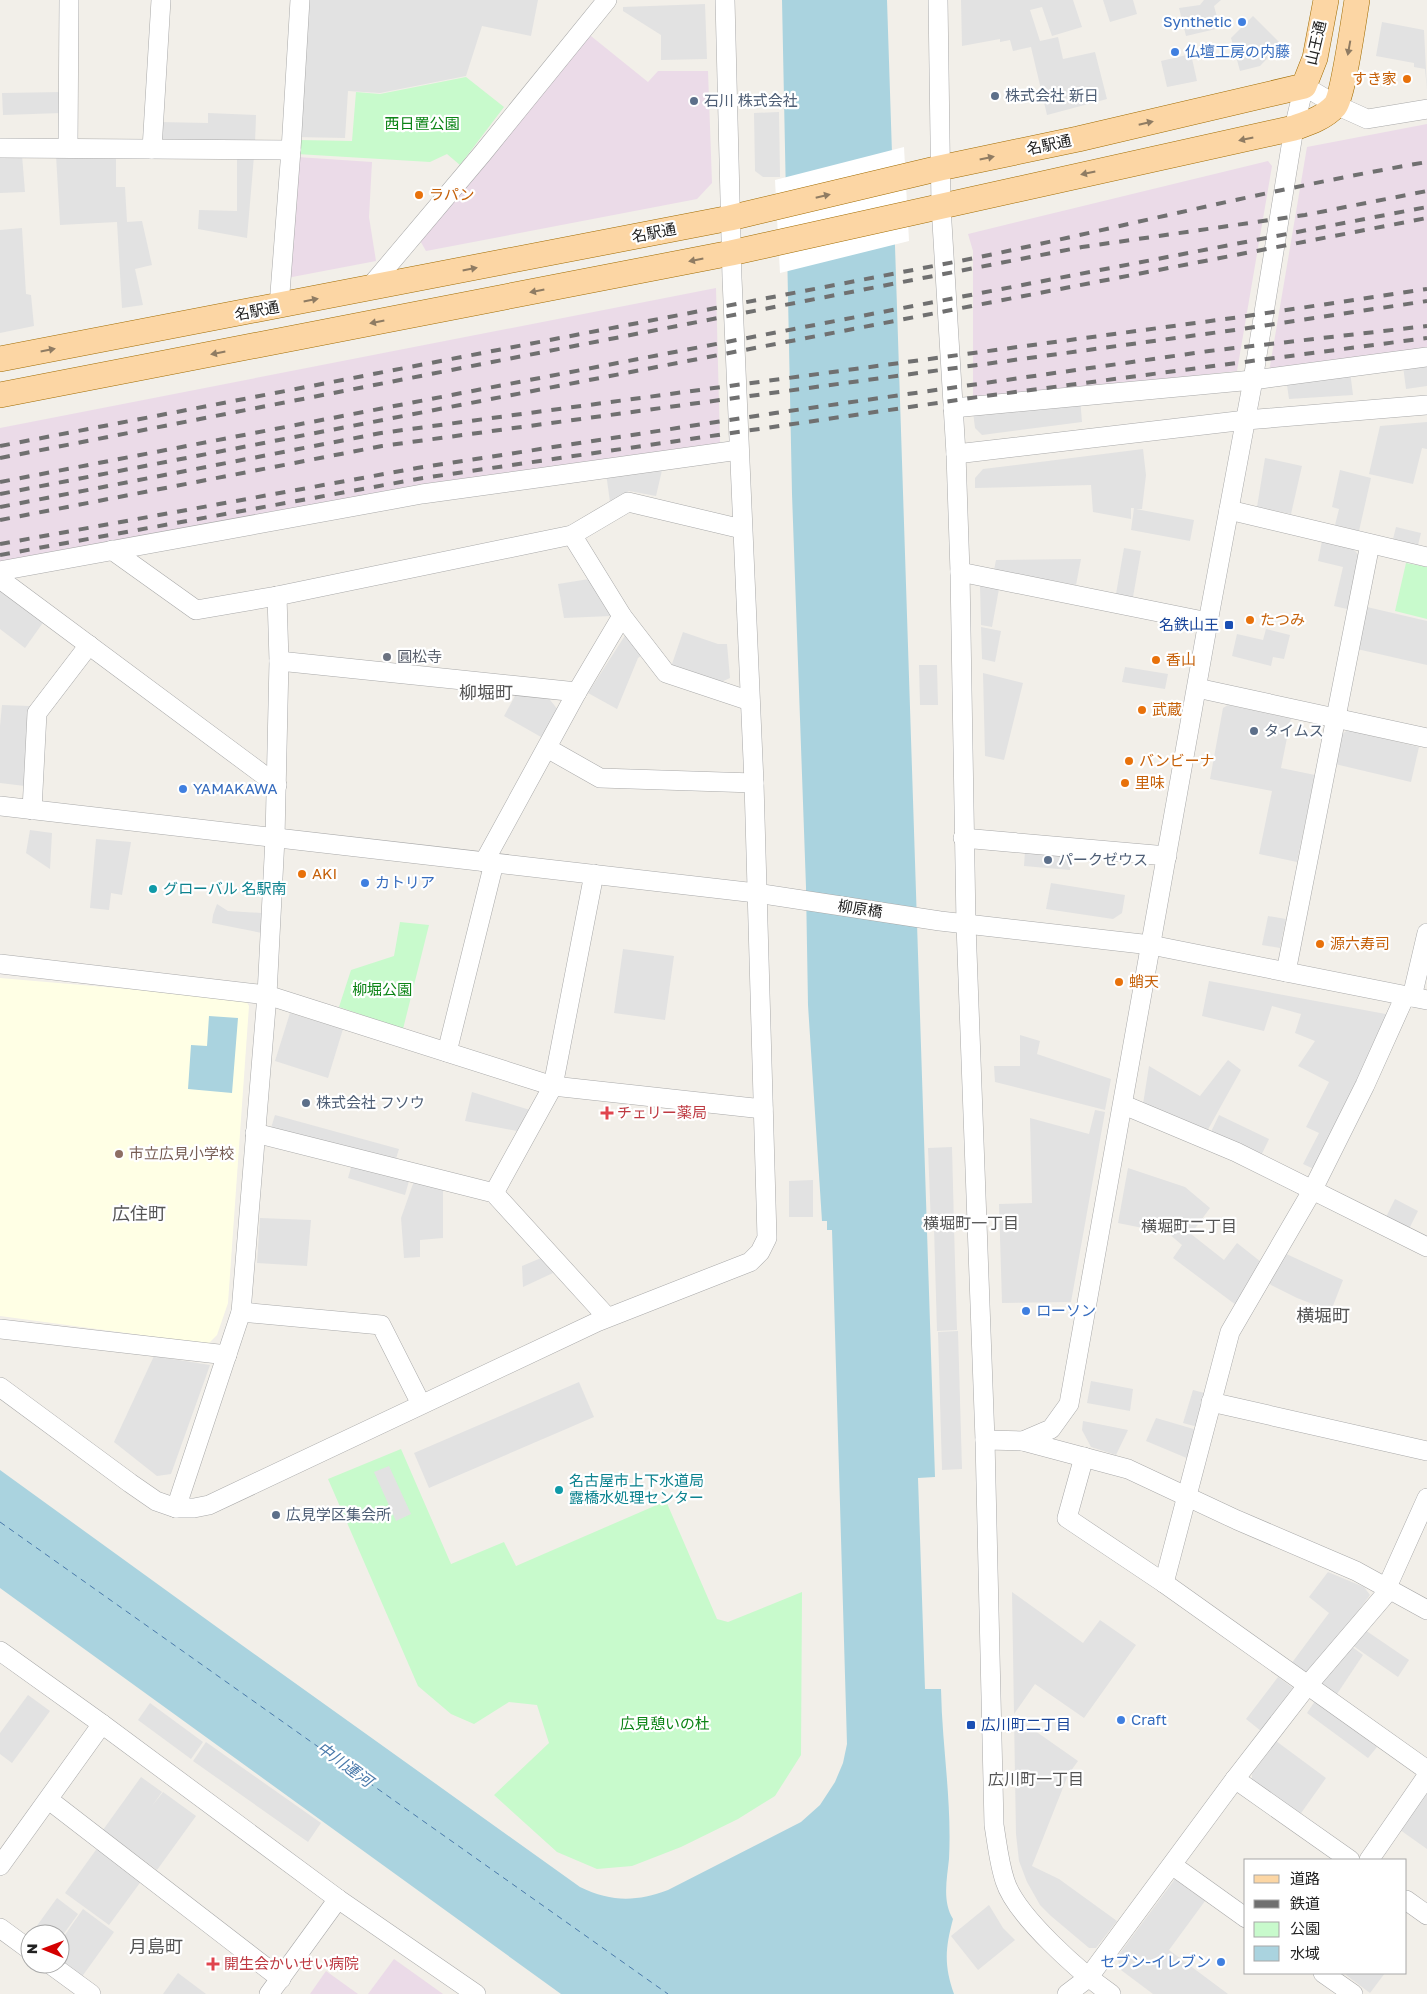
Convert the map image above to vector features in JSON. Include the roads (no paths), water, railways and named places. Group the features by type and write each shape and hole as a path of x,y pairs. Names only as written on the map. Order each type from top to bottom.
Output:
{"main road":[{"name":"山王通","path":"1304,86 1315,58 1326,0"},
{"path":"0,395 731,253 1294,128 1320,118 1336,105 1347,61 1357,0"},
{"name":"名駅通","path":"0,359 730,218 940,168 1078,139 1304,86"}],"street":[{"path":"68,148 70,0"},
{"path":"152,149 161,0"},
{"path":"279,306 300,0"},
{"path":"369,288 482,154 607,0"},
{"path":"0,1387 156,1501 176,1508 194,1508 209,1505 420,1404 607,1318 750,1262 760,1252 767,1238 768,1226 754,783 731,253 724,0"},
{"path":"938,0 941,206 956,454 960,572 963,838 985,1440 994,1825 1005,1883 1024,1915 1088,1978 1111,1994"},
{"path":"1023,1441 1052,1429 1069,1404 1124,1105 1150,945 1208,622 1246,420 1294,128 1304,86 1336,105 1367,119 1427,109"},
{"path":"0,148 291,150"},
{"path":"953,408 1253,380 1427,357"},
{"path":"956,454 1246,420 1427,405"},
{"path":"0,571 422,494 739,450"},
{"path":"112,550 196,610 277,596 572,535 628,502 742,529"},
{"path":"1229,510 1427,557"},
{"path":"572,535 622,616 666,673 750,701"},
{"path":"1286,972 1370,544"},
{"path":"960,572 1208,622"},
{"path":"0,579 277,785"},
{"path":"176,1508 241,1312 267,995 275,838 279,661 277,596"},
{"path":"447,1052 489,863 577,692 622,616"},
{"path":"32,810 37,713 89,645"},
{"path":"279,661 577,692"},
{"path":"1197,688 1427,738"},
{"path":"547,748 600,778 754,783"},
{"name":"柳原橋","path":"0,806 756,893 925,919 1150,945 1415,998"},
{"path":"963,838 1167,856"},
{"path":"494,1193 553,1086 594,874"},
{"path":"1164,1583 1230,1332 1312,1191 1365,1085 1415,998 1427,933"},
{"path":"0,964 267,995 553,1086 763,1109"},
{"path":"1124,1105 1236,1152 1427,1247"},
{"path":"255,1133 494,1193 607,1318"},
{"path":"241,1312 381,1325 420,1404"},
{"path":"0,1329 227,1356"},
{"path":"1211,1402 1427,1451"},
{"path":"985,1440 1023,1441 1128,1468 1236,1520 1356,1571 1427,1610"},
{"path":"1084,1457 1067,1518 1164,1583 1427,1770"},
{"path":"1067,1994 1088,1978 1235,1779 1388,1588 1427,1498"},
{"path":"1,1654 102,1724 338,1899 476,1994"},
{"path":"0,1866 102,1724"},
{"path":"1370,1859 1427,1776"},
{"path":"1235,1779 1349,1859"},
{"path":"49,1800 281,1979"},
{"path":"1172,1865 1244,1917"},
{"path":"269,1994 338,1899"},
{"path":"1407,1901 1427,1915"},
{"path":"0,1928 20,1943"},
{"path":"64,1974 91,1994"},
{"path":"1324,1974 1353,1994"}],"water":[{"name":"中川運河","path":"782,0 887,0 935,1477 918,1478 925,1689 941,1689 950,1837 946,1897 953,1919 948,1939 947,1965 954,1994 561,1994 0,1588 0,1470 580,1887 591,1892 624,1899 645,1897 668,1890 801,1822 820,1805 835,1782 843,1763 847,1744 832,1230 827,1230 827,1221 822,1221 808,1005 806,887 792,494"},
{"path":"209,1016 238,1018 232,1093 188,1089 191,1045 207,1046"}],"railway":[{"path":"0,446 975,258 1257,195 1427,162"},
{"path":"0,458 1082,247 1305,215 1427,191"},
{"path":"0,482 1427,207"},
{"path":"0,494 1427,218"},
{"path":"0,507 381,433 1240,317 1427,289"},
{"path":"0,520 382,446 1242,329 1427,301"},
{"path":"0,544 417,468 775,413 1209,351 1427,326"},
{"path":"0,555 423,478 985,396 1427,338"}],"place":[{"name":"Synthetic","path":"1242,22"},
{"name":"仏壇工房の内藤","path":"1175,52"},
{"name":"すき家","path":"1407,79"},
{"name":"株式会社 新日","path":"995,96"},
{"name":"石川 株式会社","path":"694,101"},
{"name":"ラパン","path":"419,195"},
{"name":"たつみ","path":"1250,620"},
{"name":"名鉄山王","path":"1229,625"},
{"name":"圓松寺","path":"387,657"},
{"name":"香山","path":"1156,660"},
{"name":"武蔵","path":"1142,710"},
{"name":"タイムス","path":"1254,731"},
{"name":"バンビーナ","path":"1129,761"},
{"name":"里味","path":"1125,783"},
{"name":"YAMAKAWA","path":"183,789"},
{"name":"パークゼウス","path":"1048,860"},
{"name":"AKI","path":"302,874"},
{"name":"カトリア","path":"365,883"},
{"name":"グローバル 名駅南","path":"153,889"},
{"name":"源六寿司","path":"1320,944"},
{"name":"蛸天","path":"1119,982"},
{"name":"株式会社 フソウ","path":"306,1103"},
{"name":"チェリー薬局","path":"607,1113"},
{"name":"市立広見小学校","path":"119,1154"},
{"name":"ローソン","path":"1026,1311"},
{"name":"名古屋市上下水道局 露橋水処理センター","path":"559,1490"},
{"name":"広見学区集会所","path":"276,1515"},
{"name":"Craft","path":"1121,1720"},
{"name":"広川町二丁目","path":"971,1725"},
{"name":"セブン-イレブン","path":"1221,1962"},
{"name":"開生会かいせい病院","path":"213,1964"}],"district":[{"name":"柳堀町","path":"486,693"},
{"name":"広住町","path":"139,1214"},
{"name":"横堀町一丁目","path":"971,1223"},
{"name":"横堀町二丁目","path":"1189,1226"},
{"name":"横堀町","path":"1323,1316"},
{"name":"広川町一丁目","path":"1036,1779"},
{"name":"月島町","path":"156,1947"}],"park label":[{"name":"西日置公園","path":"422,124"},
{"name":"柳堀公園","path":"382,990"},
{"name":"広見憩いの杜","path":"665,1724"}]}
